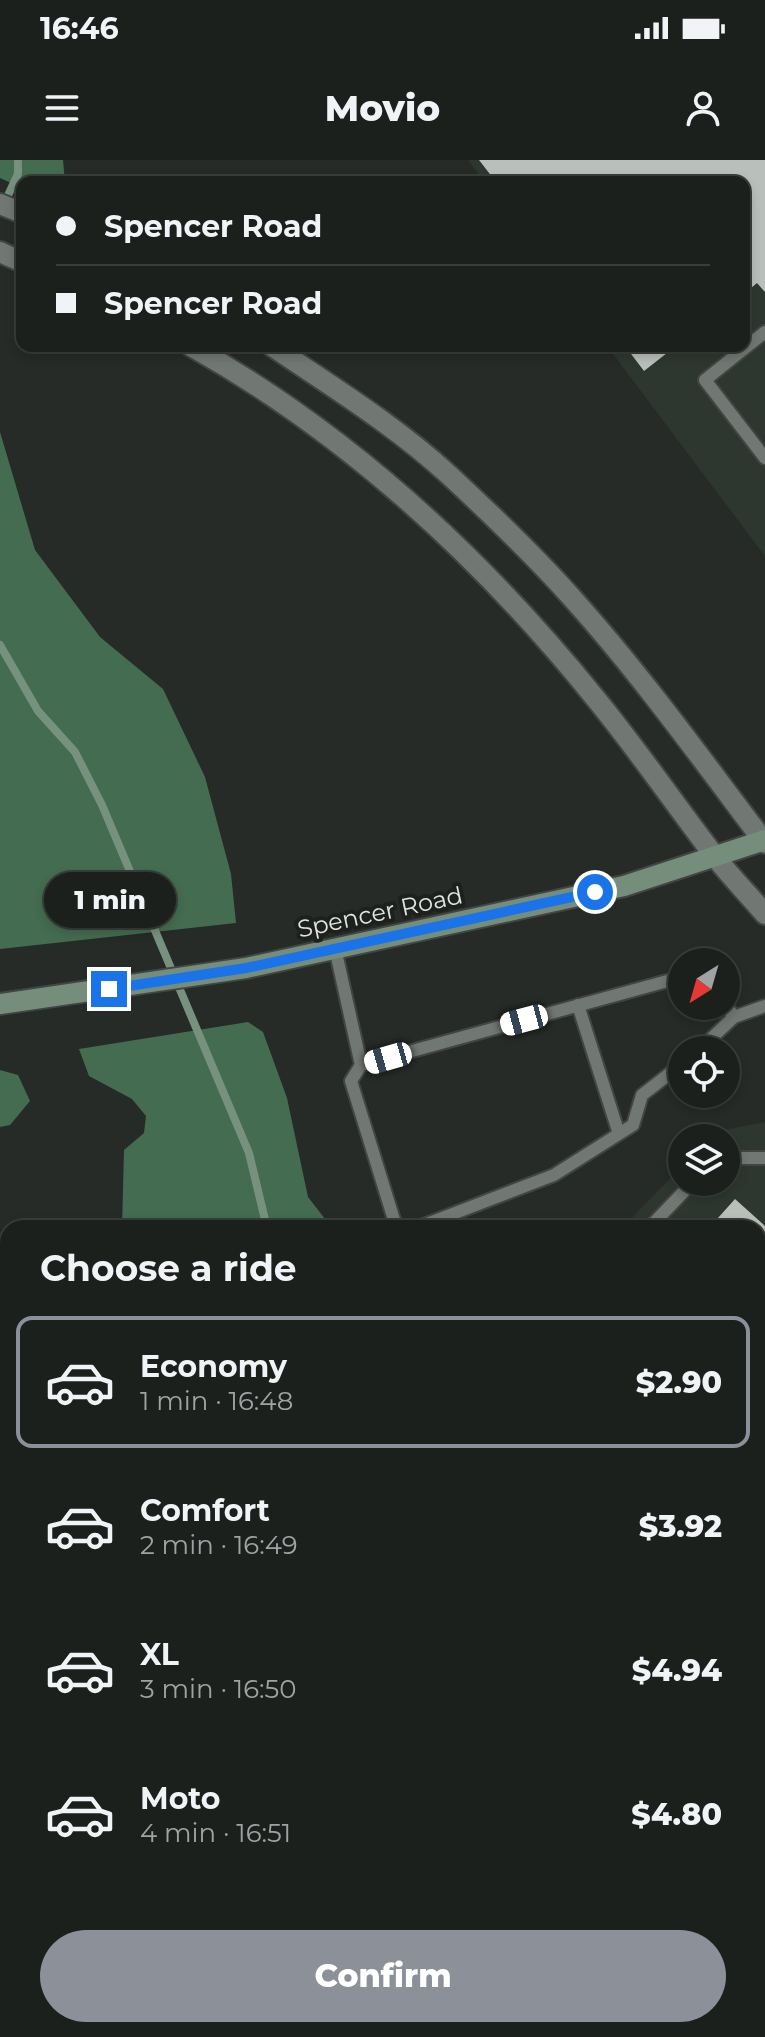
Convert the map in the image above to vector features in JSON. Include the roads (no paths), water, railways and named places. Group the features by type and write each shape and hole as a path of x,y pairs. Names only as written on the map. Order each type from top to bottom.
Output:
{"main road":[{"name":"Spencer Road","path":"0,1004 246,968 624,886 764,841"}],"street":[{"path":"202,352 313,424 453,540 596,698 715,856 765,914"},
{"path":"281,352 362,407 447,473 573,599 644,685 764,841"}],"lane":[{"path":"740,352 705,380 765,458"},
{"path":"335,948 361,1065"},
{"path":"394,1220 351,1081 361,1065 668,981"},
{"path":"578,1005 619,1134"},
{"path":"740,1015 765,1006"},
{"path":"714,1036 731,1020"},
{"path":"437,1220 554,1175 633,1125 642,1095 668,1075"},
{"path":"740,1158 765,1158"},
{"path":"657,1220 680,1196"}],"waterway":[{"path":"17,176 18,160"},
{"path":"4,204 16,178"},
{"path":"0,645 38,711 75,752 102,805 249,1153 265,1220"}]}
